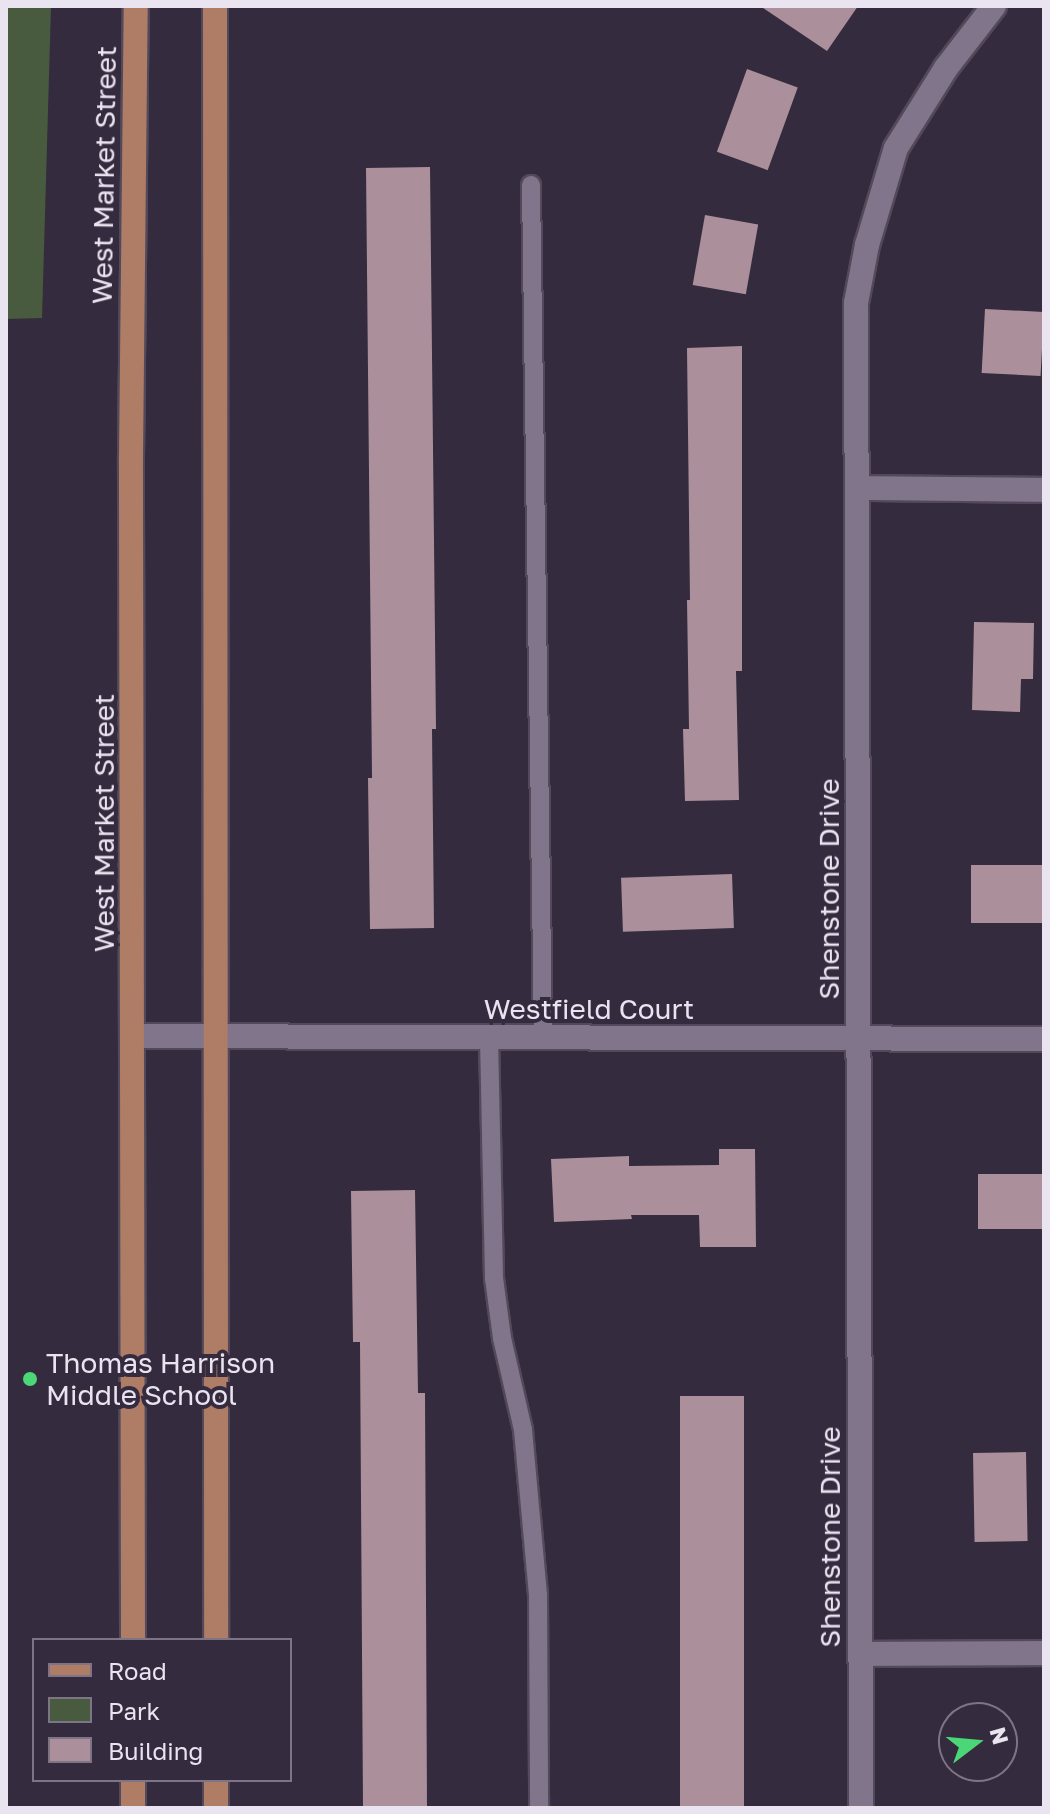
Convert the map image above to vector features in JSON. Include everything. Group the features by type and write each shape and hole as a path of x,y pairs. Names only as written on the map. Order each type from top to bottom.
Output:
{"main road":[{"name":"West Market Street","path":"133,1638 131,457 136,6"},
{"path":"215,6 216,1638"},
{"path":"133,1782 133,1808"},
{"path":"216,1782 216,1808"}],"street":[{"name":"Shenstone Drive","path":"861,1808 856,303 867,245 896,148 946,68 994,6"},
{"path":"858,488 1044,490"},
{"name":"Westfield Court","path":"134,1036 1044,1039"},
{"path":"860,1654 1044,1653"}],"lane":[{"path":"531,185 543,1038"},
{"path":"489,1038 494,1278 502,1338 523,1430 538,1596 539,1808"}],"green space":[{"path":"6,6 51,6 42,318 6,319"}],"building":[{"path":"760,6 858,6 827,51"},
{"path":"747,69 798,87 768,170 717,152"},
{"path":"430,167 436,729 432,729 434,928 370,929 368,778 372,778 366,168"},
{"path":"705,215 758,224 746,294 693,285"},
{"path":"985,309 1044,312 1041,376 982,373"},
{"path":"742,346 742,671 736,671 739,800 685,801 683,729 689,729 687,600 690,600 687,348"},
{"path":"974,622 1034,623 1033,679 1021,679 1020,712 972,710"},
{"path":"971,865 1044,865 1044,923 971,923"},
{"path":"732,874 734,928 623,932 621,878"},
{"path":"719,1149 755,1149 756,1247 700,1247 699,1215 631,1215 632,1219 554,1222 551,1159 629,1156 629,1166 719,1165"},
{"path":"978,1174 1044,1174 1044,1229 978,1229"},
{"path":"415,1190 418,1393 425,1393 427,1808 363,1808 360,1342 353,1342 351,1191"},
{"path":"680,1396 744,1396 744,1808 680,1808"},
{"path":"1026,1452 1028,1541 975,1542 973,1453"}],"place":[{"name":"Thomas Harrison Middle School","path":"30,1379"}]}
